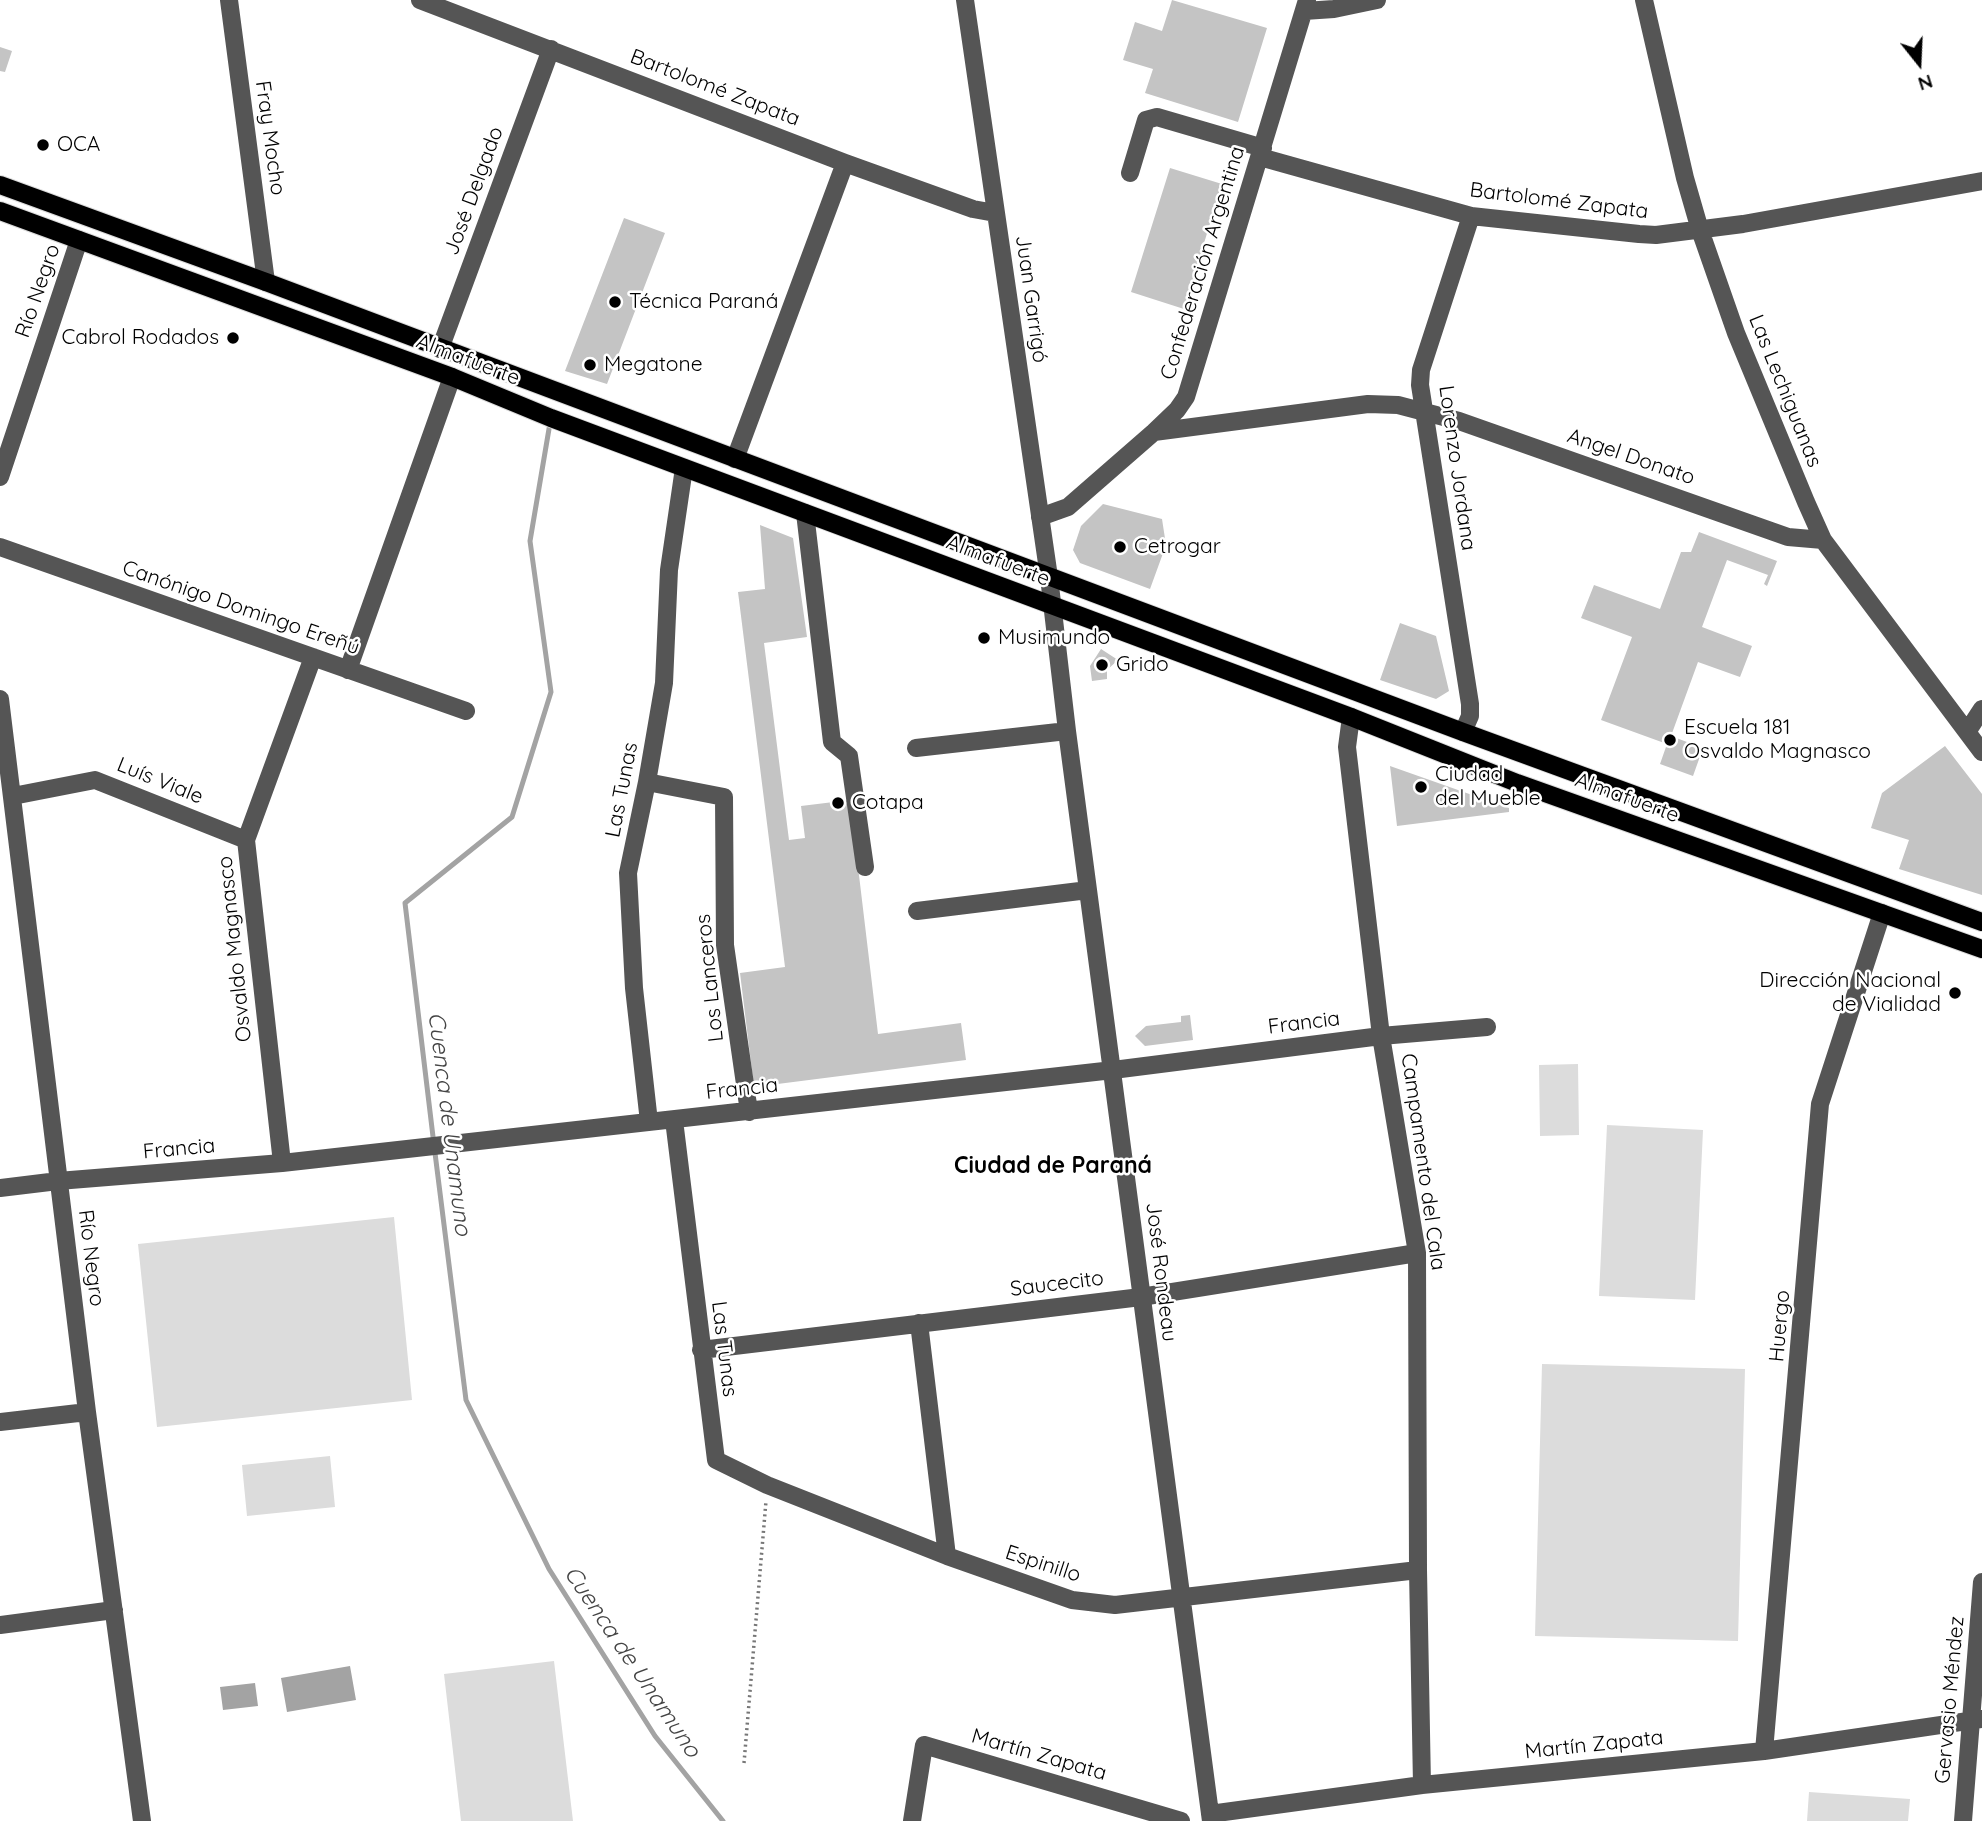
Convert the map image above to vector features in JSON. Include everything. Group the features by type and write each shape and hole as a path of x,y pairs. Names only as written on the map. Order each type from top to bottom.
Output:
{"main road":[{"name":"Almafuerte","path":"0,185 266,282 1463,732 1982,922"},
{"name":"Almafuerte","path":"0,211 452,377 551,418 1351,717 1517,783 1982,949"}],"street":[{"name":"Fray Mocho","path":"229,0 266,282"},
{"name":"Bartolomé Zapata","path":"420,0 845,163 973,209 995,212"},
{"name":"Juan Garrigó","path":"965,0 1051,605"},
{"path":"1305,6 1334,9 1377,0"},
{"name":"Las Lechiguanas","path":"1644,0 1685,178 1700,230 1736,333 1823,540 1982,752"},
{"name":"Confederación Argentina","path":"1040,517 1068,507 1154,432 1177,410 1186,397 1305,6"},
{"name":"José Delgado","path":"440,349 551,49"},
{"name":"Bartolomé Zapata","path":"1130,173 1146,120 1157,117 1262,153 1471,216 1657,235 1700,230 1982,181"},
{"path":"735,459 845,163"},
{"name":"Lorenzo Jordana","path":"1463,732 1470,716 1470,704 1420,385 1421,370 1471,216"},
{"name":"Río Negro","path":"0,477 79,240"},
{"path":"348,670 452,377"},
{"name":"Angel Donato","path":"1154,432 1226,425 1368,404 1398,405 1459,421 1788,537 1823,540"},
{"name":"Las Tunas","path":"649,1122 634,988 628,873 648,782 664,683 669,570 684,468"},
{"path":"805,513 832,742 849,756 865,867"},
{"name":"Canónigo Domingo Ereñú","path":"0,547 466,711"},
{"name":"José Rondeau","path":"1051,605 1210,1817"},
{"name":"Osvaldo Magnasco","path":"282,1163 246,840 313,657"},
{"name":"Río Negro","path":"0,699 87,1412 142,1821"},
{"path":"1967,732 1982,709"},
{"name":"Campamento del Cala","path":"1351,717 1347,747 1381,1036 1417,1253 1422,1785"},
{"path":"916,748 1066,731"},
{"name":"Luís Viale","path":"13,796 95,780 246,840"},
{"name":"Los Lanceros","path":"648,782 724,797 726,945 749,1112"},
{"path":"917,911 1088,890"},
{"name":"Huergo","path":"1764,1751 1820,1104 1882,913"},
{"name":"Francia","path":"0,1188 282,1163 1113,1070 1381,1036 1488,1027"},
{"name":"Las Tunas","path":"674,1119 716,1460"},
{"name":"Saucecito","path":"701,1350 1141,1297 1417,1253"},
{"path":"919,1323 947,1556"},
{"path":"0,1422 87,1412"},
{"name":"Espinillo","path":"716,1460 767,1485 947,1556 1072,1600 1115,1605 1418,1570"},
{"name":"Gervasio Méndez","path":"1963,1821 1977,1720 1982,1582"},
{"path":"0,1625 114,1610"},
{"name":"Martín Zapata","path":"1210,1817 1422,1785 1764,1751 1977,1720"},
{"name":"Martín Zapata","path":"912,1821 924,1745 1181,1821"}],"path":[{"path":"744,1763 767,1485"}],"shaded area":[{"path":"1578,1064 1579,1135 1540,1136 1539,1065"},
{"path":"1607,1125 1703,1130 1695,1300 1599,1296"},
{"path":"394,1217 412,1400 157,1427 138,1244"},
{"path":"1542,1364 1745,1369 1738,1641 1535,1636"},
{"path":"330,1456 335,1507 247,1516 242,1465"},
{"path":"554,1661 573,1821 461,1821 444,1674"},
{"path":"350,1666 356,1700 287,1712 281,1678"},
{"path":"255,1683 258,1706 223,1710 220,1687"},
{"path":"1809,1792 1910,1799 1908,1821 1807,1821"}],"building":[{"path":"1172,0 1267,28 1238,122 1145,93 1153,69 1123,60 1135,22 1162,31"},
{"path":"0,47 12,51 5,72 0,71"},
{"path":"1170,168 1222,184 1184,309 1131,292"},
{"name":"Técnica Paraná","path":"624,218 665,233 607,384 565,371"},
{"name":"Cetrogar","path":"1103,504 1162,519 1166,545 1150,589 1080,563 1073,550 1081,526"},
{"name":"Cotapa","path":"760,525 793,538 807,637 764,643 789,840 805,838 801,806 850,800 878,1034 961,1023 966,1060 754,1087 740,973 785,967 738,592 765,589"},
{"path":"1699,532 1777,561 1767,586 1764,584 1768,575 1727,560 1702,627 1752,646 1740,677 1698,662 1671,736 1703,748 1693,776 1660,764 1667,744 1601,720 1632,637 1581,618 1594,585 1660,609 1681,552 1691,552"},
{"path":"1400,623 1436,636 1449,691 1436,699 1380,680"},
{"name":"Grido","path":"1101,649 1118,660 1107,670 1107,679 1092,681 1090,666"},
{"path":"1945,746 1982,794 1982,895 1899,869 1909,840 1871,828 1882,793"},
{"name":"Ciudad del Mueble","path":"1390,766 1509,808 1509,812 1397,826"},
{"path":"1190,1015 1193,1040 1145,1046 1135,1036 1146,1026 1181,1022 1181,1016"}],"waterway":[{"name":"Cuenca de Unamuno","path":"550,423 530,541 551,692 512,817 405,903 434,1145 466,1400 549,1569 655,1736 723,1821"}],"place":[{"name":"OCA","path":"43,145"},
{"name":"Técnica Paraná","path":"615,302"},
{"name":"Cabrol Rodados","path":"233,338"},
{"name":"Megatone","path":"590,365"},
{"name":"Cetrogar","path":"1120,547"},
{"name":"Musimundo","path":"984,638"},
{"name":"Grido","path":"1102,665"},
{"name":"Escuela 181 Osvaldo Magnasco","path":"1670,740"},
{"name":"Ciudad del Mueble","path":"1421,787"},
{"name":"Cotapa","path":"838,803"},
{"name":"Dirección Nacional de Vialidad","path":"1955,993"}],"district":[{"name":"Ciudad de Paraná","path":"1053,1166"}]}
